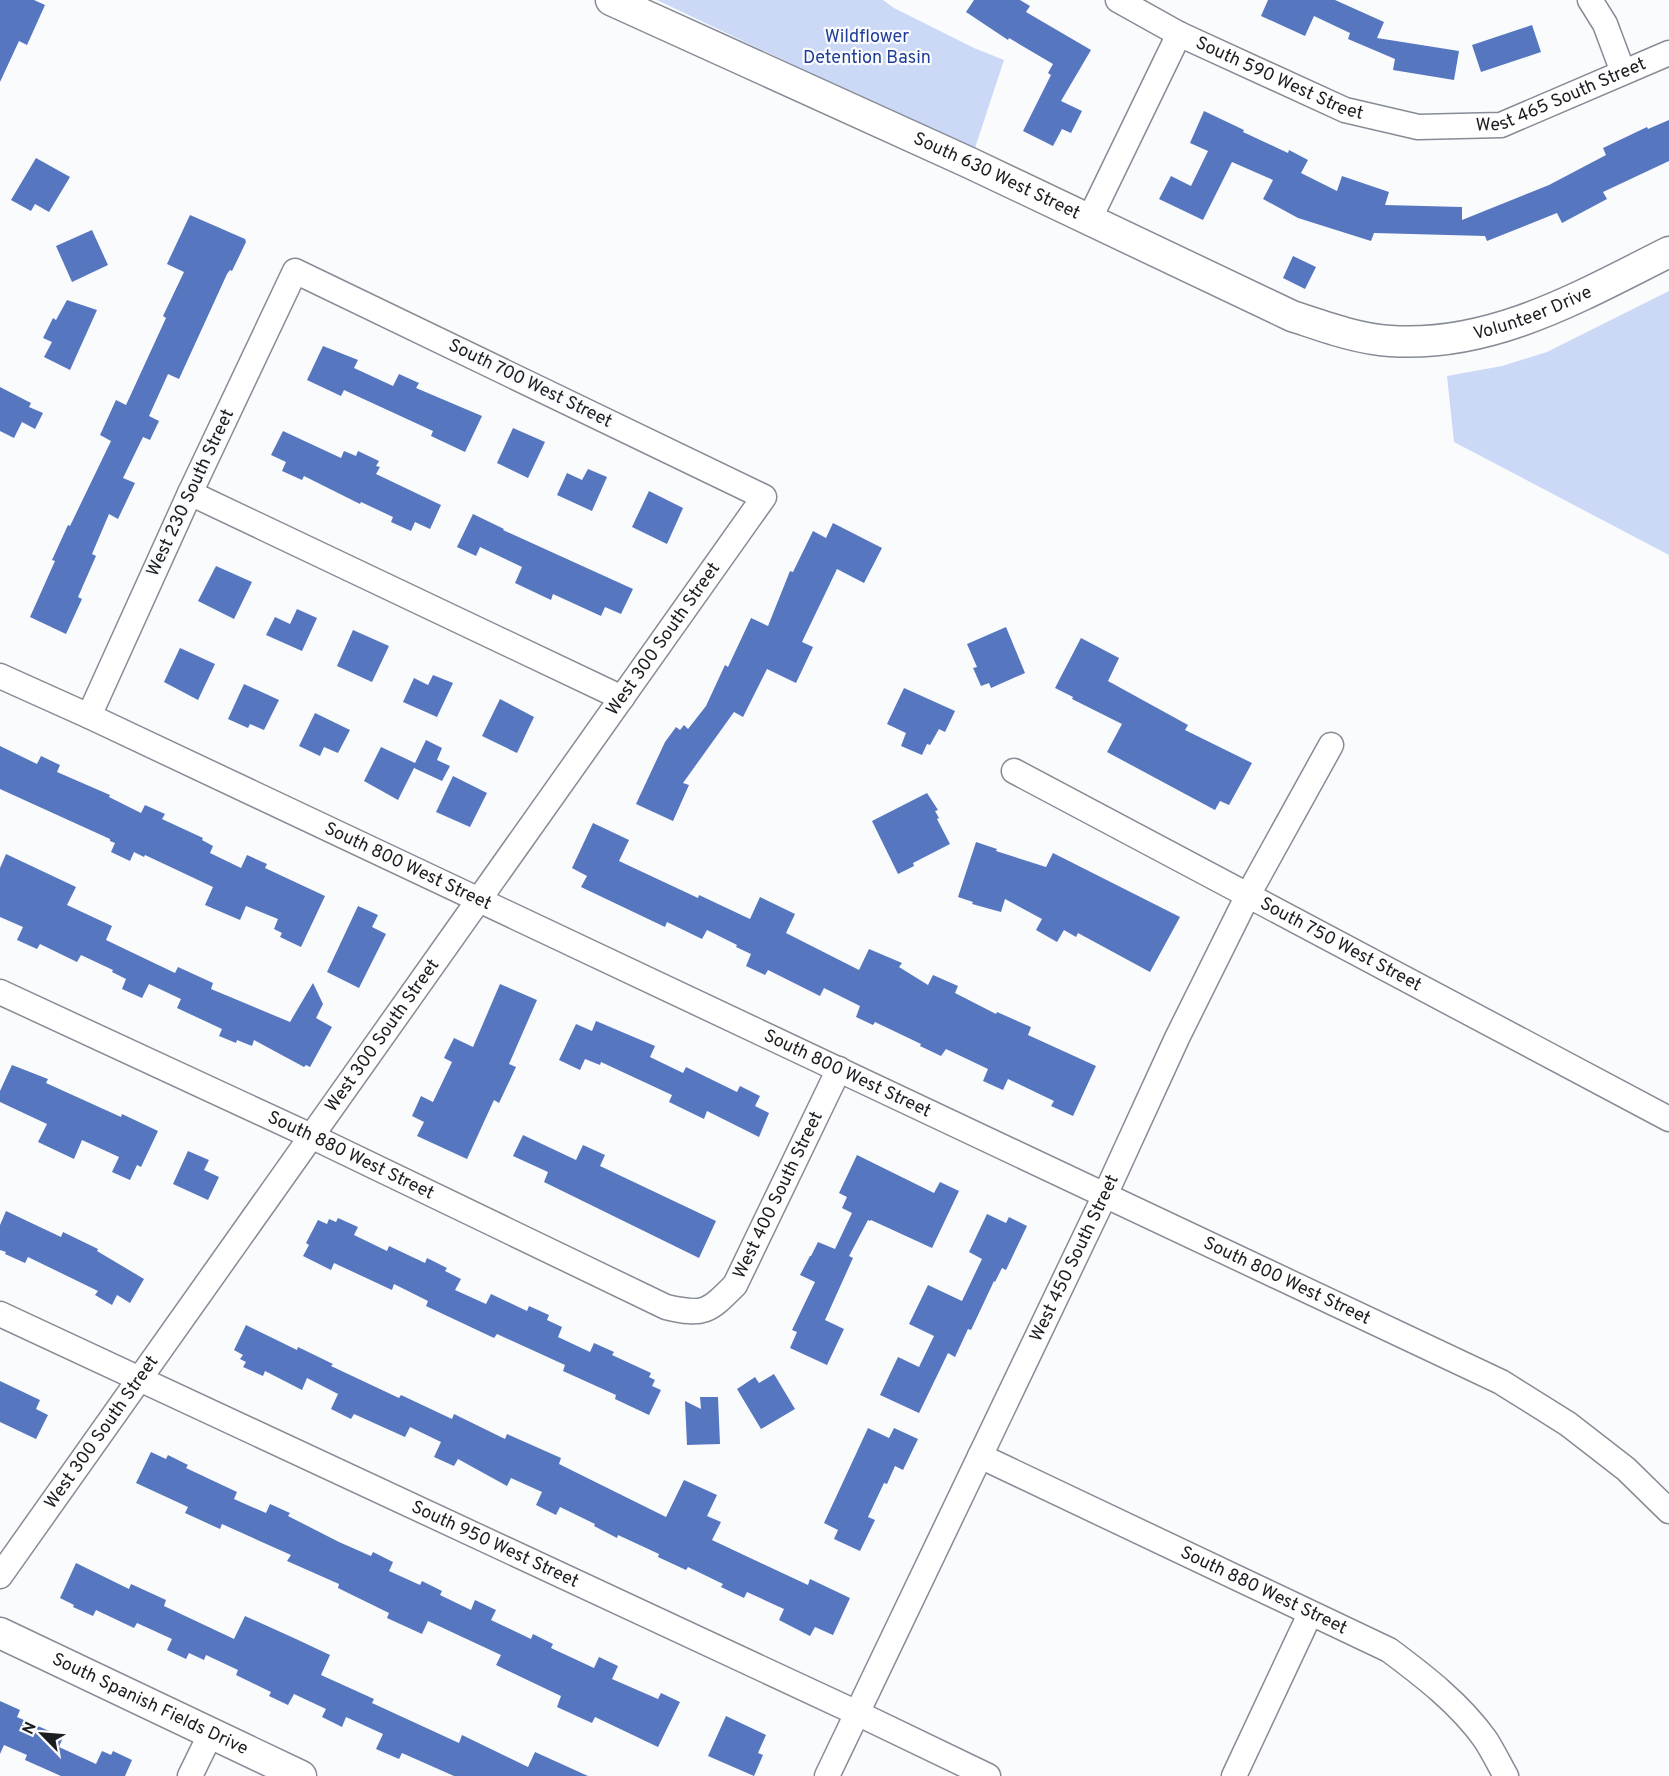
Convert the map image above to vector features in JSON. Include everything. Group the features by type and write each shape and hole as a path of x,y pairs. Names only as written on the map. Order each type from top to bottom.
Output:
{"street":[{"name":"South 630 West Street","path":"611,0 959,158 1292,316 1343,332 1387,341"},
{"name":"South 590 West Street","path":"1118,0 1179,34 1345,110 1418,127 1449,126"},
{"path":"1590,0 1605,24 1623,72"},
{"path":"1089,220 1179,34"},
{"name":"West 465 South Street","path":"1449,126 1501,124 1669,53"},
{"name":"Volunteer Drive","path":"1387,341 1429,342 1478,335 1528,319 1669,252"},
{"name":"West 230 South Street","path":"89,716 190,493 295,271"},
{"name":"South 700 West Street","path":"295,271 764,496"},
{"path":"190,493 622,698"},
{"name":"West 300 South Street","path":"0,1576 764,496"},
{"name":"South 800 West Street","path":"0,676 1501,1382 1568,1424 1626,1469 1669,1511"},
{"name":"West 450 South Street","path":"827,1776 1105,1195 1177,1038 1248,895 1330,745"},
{"name":"South 750 West Street","path":"1014,771 1669,1119"},
{"name":"South 880 West Street","path":"0,992 311,1136 666,1306 687,1312 704,1311"},
{"name":"West 400 South Street","path":"704,1311 719,1301 735,1285 839,1069"},
{"name":"South 950 West Street","path":"0,1314 988,1776"},
{"name":"South 880 West Street","path":"980,1456 1389,1650 1431,1682 1485,1739 1506,1776"},
{"path":"1234,1776 1310,1614"},
{"name":"South Spanish Fields Drive","path":"0,1633 301,1776"},
{"path":"190,1776 211,1733"}],"green space":[{"name":"Wildflower Detention Basin","path":"657,0 883,0 894,8 974,48 1004,60 974,151"},
{"path":"1669,291 1669,555 1454,442 1447,376 1502,366 1547,352"}],"building":[{"path":"0,0 34,0 45,5 27,45 19,41 0,82"},
{"path":"974,0 1020,0 1030,6 1026,12 1091,50 1061,101 1082,111 1071,133 1062,129 1053,146 1023,131 1051,75 1048,73 1053,64 1009,38 1008,40 966,12"},
{"path":"1268,0 1335,0 1384,22 1377,38 1459,51 1454,80 1393,70 1395,59 1348,39 1350,33 1314,16 1305,36 1261,16"},
{"path":"1532,25 1541,52 1481,72 1472,45"},
{"path":"1204,111 1244,130 1243,132 1308,160 1301,173 1337,191 1342,176 1389,192 1385,205 1462,207 1462,220 1549,185 1606,155 1603,148 1647,127 1648,129 1669,120 1669,161 1603,192 1607,199 1562,223 1557,213 1487,241 1485,236 1374,233 1371,241 1298,218 1263,199 1273,180 1232,162 1203,220 1159,199 1171,176 1191,186 1208,151 1190,143"},
{"path":"36,158 70,177 49,212 35,204 31,211 11,200"},
{"path":"190,215 245,239 246,242 232,271 230,270 227,274 179,379 168,374 149,416 159,421 150,440 143,437 123,478 135,483 118,519 109,514 92,554 96,556 78,597 82,599 66,634 30,617 68,525 70,526 111,441 100,435 116,400 126,405 166,318 163,316 184,272 167,264"},
{"path":"92,230 108,265 72,282 56,246"},
{"path":"1293,256 1316,267 1305,289 1283,278"},
{"path":"67,300 97,310 70,370 44,357 52,342 43,338 53,318 56,320"},
{"path":"323,346 358,360 354,368 393,386 399,374 419,383 416,388 482,416 465,452 431,436 433,431 344,390 341,396 307,380"},
{"path":"0,387 31,403 29,407 43,413 35,429 22,422 14,438 0,431"},
{"path":"513,428 545,442 528,478 497,463"},
{"path":"283,431 341,458 344,451 356,456 358,451 379,461 376,466 380,467 376,474 441,505 430,529 415,522 411,531 391,522 393,517 361,502 360,504 304,476 302,480 282,471 286,462 271,455"},
{"path":"588,469 607,477 592,511 557,495 567,473 582,480"},
{"path":"649,491 683,508 667,544 632,527"},
{"path":"473,514 633,589 621,614 605,607 601,616 553,594 551,600 515,583 522,567 480,547 476,556 457,547"},
{"path":"833,523 882,548 864,583 837,569 802,642 813,647 796,683 767,669 743,717 734,712 683,783 689,785 673,821 636,804 665,742 676,727 680,730 684,725 688,729 706,706 725,665 728,667 751,618 768,626 790,571 793,572 813,531 826,538"},
{"path":"216,566 252,582 234,619 198,601"},
{"path":"297,609 317,618 302,651 266,635 275,617 290,624"},
{"path":"1006,627 1025,673 991,688 989,683 981,686 973,668 977,667 967,644"},
{"path":"353,630 389,646 372,682 337,666"},
{"path":"1081,638 1119,658 1108,681 1188,725 1185,730 1252,763 1229,805 1220,801 1215,810 1107,752 1122,724 1055,688"},
{"path":"180,648 215,664 198,700 164,682"},
{"path":"433,675 453,683 437,717 403,702 414,678 428,685"},
{"path":"244,684 279,700 264,730 250,724 248,728 228,719"},
{"path":"904,688 955,711 945,732 939,729 930,745 927,744 922,755 901,746 906,733 887,724"},
{"path":"500,699 534,717 517,753 482,736"},
{"path":"315,713 350,730 338,753 324,747 320,756 299,746"},
{"path":"426,740 442,748 437,760 450,766 442,781 414,768 398,800 364,781 381,747 415,763"},
{"path":"0,746 37,764 41,756 60,765 57,772 110,795 109,797 141,813 145,805 165,814 162,819 203,838 202,840 213,846 210,853 241,868 247,855 267,864 265,868 325,896 301,947 280,937 282,933 274,929 278,919 246,906 240,920 205,905 213,887 145,855 144,857 134,852 130,861 111,852 115,843 110,839 0,789"},
{"path":"453,776 487,793 470,827 436,812"},
{"path":"927,793 938,810 935,811 939,818 937,819 950,844 913,863 914,866 898,874 872,821"},
{"path":"593,823 629,840 619,861 698,898 699,895 750,919 760,897 795,914 786,933 859,970 869,949 902,963 899,967 928,985 933,975 958,986 955,993 996,1014 997,1012 1031,1027 1028,1035 1096,1066 1073,1116 1051,1106 1054,1101 1008,1079 1003,1090 983,1081 988,1069 946,1049 941,1056 875,1022 873,1025 856,1017 860,1006 824,988 820,996 768,970 765,975 746,966 751,954 707,930 702,939 667,922 665,927 581,887 587,876 572,868"},
{"path":"976,842 1046,867 1053,853 1180,917 1150,972 1078,933 1076,937 1064,930 1057,942 1036,930 1042,919 1005,899 1001,912 972,904 973,902 958,897"},
{"path":"6,854 76,887 67,905 112,926 106,940 175,973 178,967 213,983 211,989 290,1022 313,983 323,1004 316,1018 332,1027 310,1067 306,1065 304,1067 254,1040 252,1046 219,1036 222,1029 177,1008 181,999 149,984 142,998 122,989 126,979 112,972 113,970 81,955 77,962 40,944 37,949 17,940 23,927 0,917 0,868"},
{"path":"358,906 378,915 372,927 386,934 359,988 327,972"},
{"path":"500,984 537,1000 509,1064 516,1067 499,1103 494,1100 467,1159 417,1136 424,1122 412,1116 421,1096 433,1102 452,1062 444,1058 454,1038 473,1047"},
{"path":"596,1021 655,1046 650,1057 683,1073 686,1067 737,1092 740,1086 760,1096 755,1106 769,1113 759,1137 707,1111 704,1119 669,1102 672,1095 601,1062 600,1065 585,1059 580,1070 559,1060 576,1024 592,1031"},
{"path":"12,1065 48,1079 46,1083 121,1117 122,1114 158,1131 141,1167 137,1165 130,1180 112,1172 119,1157 82,1140 74,1159 38,1142 47,1124 0,1102 0,1091"},
{"path":"523,1135 576,1160 583,1145 605,1155 600,1166 716,1221 699,1258 544,1182 548,1172 513,1156"},
{"path":"188,1151 209,1160 204,1170 219,1177 208,1200 173,1184"},
{"path":"857,1155 934,1193 940,1182 959,1191 932,1248 868,1220 849,1256 853,1258 825,1320 844,1329 827,1365 790,1348 797,1332 792,1330 815,1282 800,1275 818,1242 835,1249 852,1213 842,1208 847,1197 839,1193"},
{"path":"6,1211 61,1237 63,1232 98,1249 97,1251 144,1279 130,1303 117,1295 112,1305 95,1295 98,1291 28,1257 25,1263 5,1254 6,1252 0,1250 0,1225"},
{"path":"987,1214 1006,1223 1009,1217 1027,1226 1006,1270 1002,1268 994,1281 971,1330 968,1329 955,1357 948,1353 919,1413 880,1395 898,1357 919,1367 934,1336 909,1324 928,1285 962,1301 982,1259 969,1252"},
{"path":"338,1218 358,1227 354,1235 387,1251 389,1246 425,1263 427,1258 447,1268 445,1271 461,1279 455,1290 486,1304 491,1294 527,1311 529,1306 549,1315 547,1320 562,1327 558,1337 590,1352 594,1343 614,1352 612,1355 651,1373 649,1377 655,1380 652,1386 661,1390 649,1415 615,1399 616,1395 563,1371 565,1365 497,1334 494,1338 426,1306 428,1301 394,1284 392,1290 334,1263 331,1270 303,1256 309,1245 306,1243 318,1220 327,1224 329,1219 336,1222"},
{"path":"246,1325 297,1350 298,1347 333,1364 331,1366 399,1398 401,1395 452,1419 454,1414 505,1439 507,1434 561,1458 559,1464 666,1517 684,1480 717,1495 707,1516 721,1522 712,1540 808,1585 810,1579 850,1598 833,1635 815,1627 810,1636 779,1620 784,1609 747,1592 744,1598 721,1587 723,1584 688,1567 686,1570 658,1557 659,1554 618,1535 617,1538 560,1507 556,1515 536,1505 542,1492 511,1478 507,1486 458,1459 454,1466 434,1457 441,1442 410,1427 405,1437 354,1414 351,1419 331,1409 338,1394 307,1378 302,1390 265,1371 263,1376 243,1367 246,1362 240,1359 243,1355 234,1350"},
{"path":"774,1374 795,1409 761,1429 737,1389 755,1377 759,1383"},
{"path":"0,1381 40,1400 36,1409 48,1415 36,1439 0,1422"},
{"path":"700,1397 718,1397 720,1444 687,1445 685,1401 701,1409"},
{"path":"868,1428 889,1438 894,1428 918,1439 903,1470 895,1466 887,1484 884,1483 868,1517 875,1520 860,1551 834,1539 838,1530 824,1523"},
{"path":"151,1452 166,1459 168,1455 188,1465 186,1468 237,1492 234,1499 266,1513 270,1504 290,1513 288,1516 339,1542 371,1556 373,1552 393,1562 389,1571 420,1585 422,1581 442,1591 440,1595 471,1610 475,1600 496,1610 491,1620 531,1639 533,1634 553,1644 551,1648 594,1668 599,1657 618,1666 612,1679 658,1699 661,1693 680,1702 658,1747 595,1717 592,1723 557,1707 561,1696 496,1665 501,1655 428,1621 422,1634 387,1618 389,1613 338,1588 339,1584 287,1561 291,1555 222,1524 220,1529 185,1513 188,1507 136,1483"},
{"path":"76,1563 129,1589 131,1584 166,1600 164,1606 234,1639 245,1616 296,1639 330,1655 321,1675 374,1699 372,1703 459,1743 462,1735 528,1767 535,1752 588,1776 454,1776 402,1753 399,1759 376,1749 383,1734 346,1717 342,1727 322,1717 326,1709 294,1694 288,1705 269,1696 271,1692 236,1675 238,1670 206,1655 204,1660 189,1653 186,1659 167,1650 172,1639 137,1623 134,1628 96,1610 93,1616 73,1607 74,1605 60,1598"},
{"path":"0,1701 20,1710 17,1717 63,1737 59,1747 96,1764 102,1751 111,1755 113,1751 132,1760 125,1776 61,1776 25,1760 27,1755 4,1745 0,1754"},
{"path":"726,1716 766,1735 758,1753 763,1755 754,1776 708,1756"}]}
